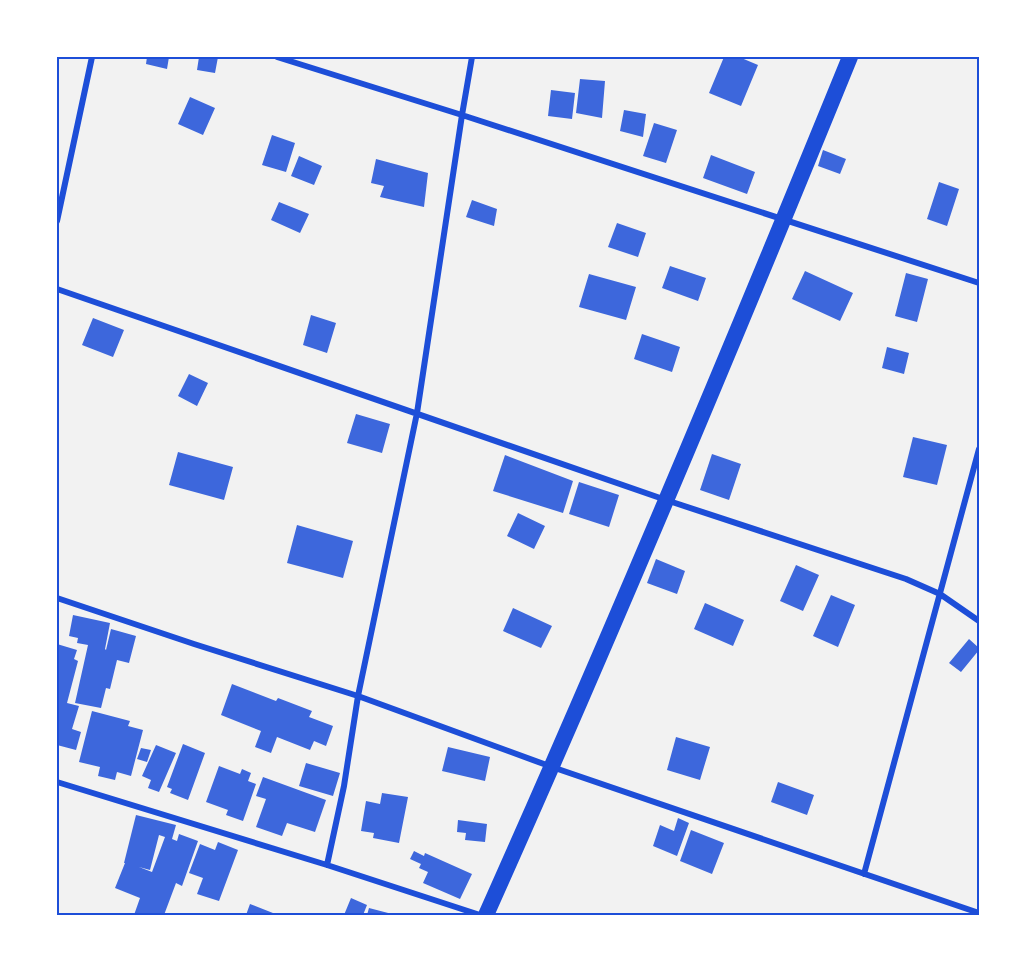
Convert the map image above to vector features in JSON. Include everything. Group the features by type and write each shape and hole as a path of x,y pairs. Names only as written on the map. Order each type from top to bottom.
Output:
{"highway":[{"path":"486,915 666,500 850,57"}],"street":[{"path":"57,221 92,57"},
{"path":"277,57 979,283"},
{"path":"327,865 344,786 358,696 417,413 472,57"},
{"path":"57,289 666,500 906,579 940,594 979,621"},
{"path":"864,874 979,449"},
{"path":"57,598 358,696 552,767 979,913"},
{"path":"57,782 327,865 480,915"}],"building":[{"path":"147,57 169,57 167,69 146,64"},
{"path":"199,57 218,57 215,73 197,70"},
{"path":"724,57 739,57 758,65 741,106 709,93"},
{"path":"580,79 605,81 602,118 576,113"},
{"path":"551,90 575,93 572,119 548,116"},
{"path":"190,97 215,108 203,135 178,124"},
{"path":"624,110 646,114 643,137 620,131"},
{"path":"654,123 677,130 666,163 643,156"},
{"path":"272,135 295,143 286,172 262,165"},
{"path":"823,150 846,159 840,174 818,166"},
{"path":"711,155 755,172 747,194 703,178"},
{"path":"299,156 322,166 314,185 291,176"},
{"path":"376,159 428,173 424,207 380,197 384,186 371,183"},
{"path":"939,182 959,189 947,226 927,219"},
{"path":"472,200 497,209 494,226 466,217"},
{"path":"279,202 309,214 300,233 271,220"},
{"path":"617,223 646,233 638,257 608,247"},
{"path":"670,266 706,278 698,301 662,288"},
{"path":"805,271 853,293 840,321 792,299"},
{"path":"906,273 928,279 917,322 895,316"},
{"path":"589,274 636,287 626,320 579,307"},
{"path":"311,315 336,323 327,353 303,345"},
{"path":"93,318 124,330 113,357 82,345"},
{"path":"642,334 680,347 672,372 634,359"},
{"path":"887,347 909,353 904,374 882,368"},
{"path":"189,374 208,383 197,406 178,396"},
{"path":"356,414 390,424 382,453 347,443"},
{"path":"913,437 947,445 937,485 903,477"},
{"path":"178,452 233,467 224,500 169,485"},
{"path":"712,454 741,464 729,500 700,490"},
{"path":"505,455 573,481 563,513 493,491"},
{"path":"579,482 619,495 609,527 569,514"},
{"path":"518,513 545,526 534,549 507,536"},
{"path":"297,525 353,541 343,578 287,563"},
{"path":"656,559 685,571 677,594 647,583"},
{"path":"796,565 819,575 803,611 780,601"},
{"path":"831,595 855,605 838,647 813,636"},
{"path":"705,603 744,620 733,646 694,629"},
{"path":"513,608 552,626 541,648 503,631"},
{"path":"73,615 110,623 106,650 111,629 136,636 129,663 117,660 110,689 106,688 101,708 75,703 88,645 77,643 78,638 69,636"},
{"path":"969,639 979,650 961,672 949,663"},
{"path":"57,644 77,650 74,659 78,661 67,703 79,706 72,729 81,732 76,750 57,745"},
{"path":"232,684 276,701 278,698 312,711 309,717 333,726 326,746 314,741 310,750 277,737 271,753 255,747 261,731 221,715"},
{"path":"92,711 130,721 128,726 143,730 131,776 117,772 115,780 98,776 100,767 79,762"},
{"path":"676,737 710,747 700,780 667,770"},
{"path":"183,744 205,753 188,800 170,793 172,789 167,787"},
{"path":"156,745 176,753 159,792 148,788 151,780 142,776"},
{"path":"448,747 490,757 485,781 442,771"},
{"path":"141,748 151,750 147,762 137,759"},
{"path":"306,763 340,773 333,796 299,786"},
{"path":"219,766 240,774 242,769 251,773 248,781 256,784 243,821 226,815 228,810 206,802"},
{"path":"263,777 326,800 315,832 287,823 282,836 256,827 266,799 256,796"},
{"path":"778,782 814,795 807,815 771,802"},
{"path":"382,793 408,797 399,843 373,838 374,833 361,831 366,801 380,804"},
{"path":"136,815 176,825 172,839 177,841 179,834 198,841 182,886 176,883 164,915 134,915 140,898 115,888","holes":["159,835 165,837 152,872 139,867 150,870"]},
{"path":"678,818 689,823 677,856 653,846 660,825 674,831"},
{"path":"458,820 487,824 485,842 465,840 466,833 457,832"},
{"path":"691,830 724,843 712,874 680,861"},
{"path":"218,842 238,850 219,901 197,894 203,878 189,873 200,844 215,850"},
{"path":"414,851 424,856 425,853 472,874 460,899 423,883 428,872 419,868 421,864 410,859"},
{"path":"351,898 367,905 363,915 344,915"},
{"path":"250,904 278,915 246,915"},
{"path":"369,908 392,914 392,915 367,915"}]}
